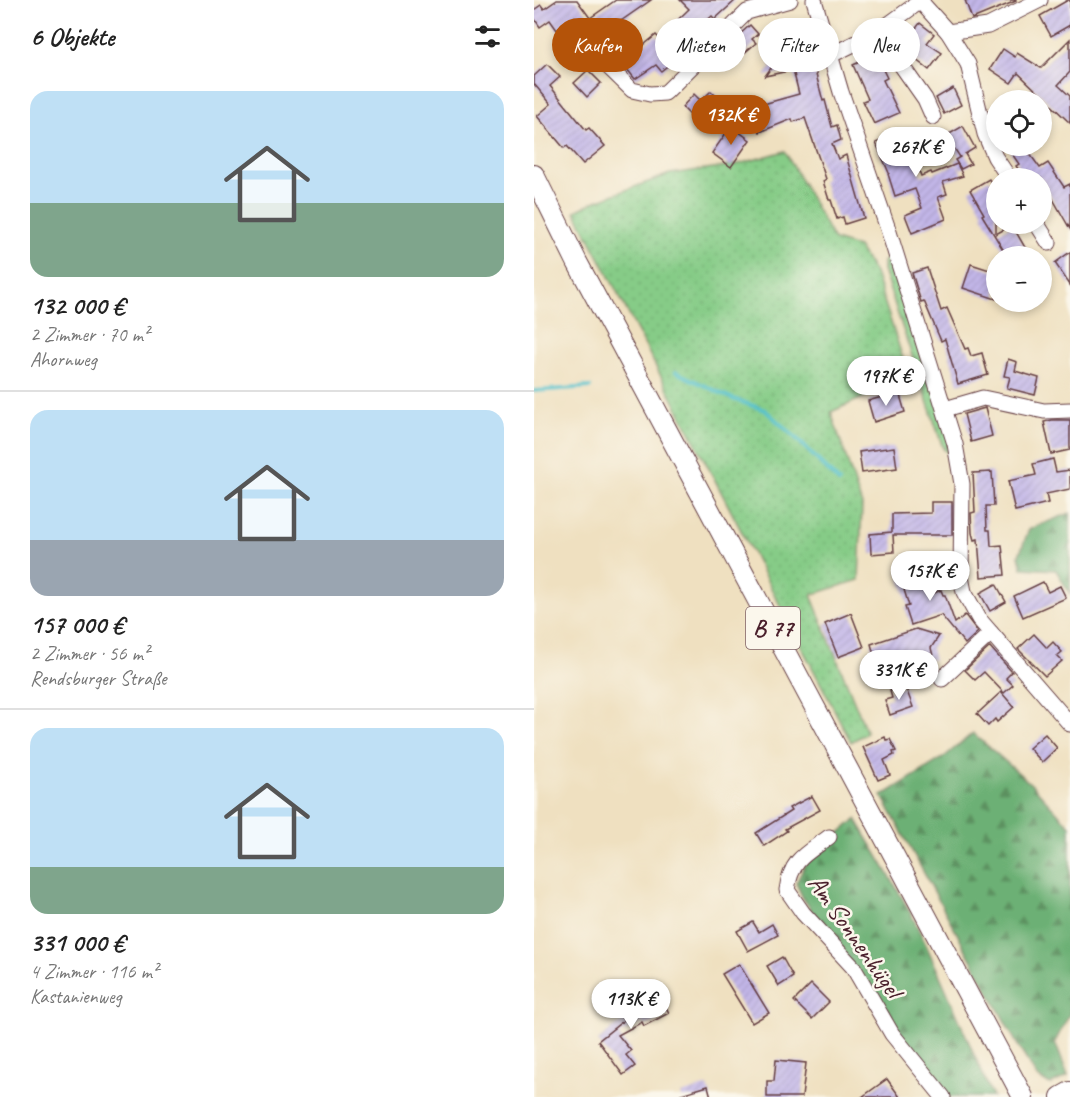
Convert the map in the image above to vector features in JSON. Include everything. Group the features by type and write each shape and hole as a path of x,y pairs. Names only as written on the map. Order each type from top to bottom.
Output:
{"main road":[{"name":"B 77","path":"534,175 577,262 1018,1089"},
{"path":"1061,1097 1070,1092"}],"street":[{"path":"614,72 632,90 650,94 665,93 747,12 790,0"},
{"path":"814,0 819,18"},
{"path":"948,32 988,26 1040,0"},
{"path":"897,18 921,1 948,32 968,64 985,134 1002,168"},
{"path":"836,72 955,444 962,484 961,577 970,604 1070,724"},
{"path":"906,72 925,99 933,117"},
{"path":"1044,234 1050,243"},
{"path":"945,409 983,398 1044,411 1070,410"},
{"path":"942,679 996,638"},
{"name":"Am Sonnenhügel","path":"829,837 799,859 789,875 787,890 803,913 853,966 892,1034 943,1097"}],"green space":[{"path":"785,151 834,240 858,247 875,273 909,377 831,412 862,505 859,580 811,595 867,733 851,742 575,211 670,174 735,165"},
{"path":"889,256 948,431 950,456 943,448 883,270 883,262"},
{"path":"1070,513 1070,594 1056,570 1022,568 1019,555 1029,529"},
{"path":"973,733 1031,784 1070,826 1070,1013 1055,1042 1068,1076 1050,1085 1037,1077 1021,1051 882,796 943,758"},
{"path":"856,819 914,920 993,1097 948,1097 897,1032 803,898 796,883 808,860"}],"building":[{"path":"557,0 577,0 590,18 552,18 552,23 550,20 540,27 534,18 534,10 541,5 544,9"},
{"path":"616,0 651,0 625,18 590,18"},
{"path":"680,0 736,0 716,18 712,16 710,18 680,18 689,9"},
{"path":"965,0 1016,0 1016,1 972,19"},
{"path":"1070,0 1070,25 1051,36 1040,16"},
{"path":"920,23 934,34 927,43 942,53 929,70 920,63"},
{"path":"750,25 758,34 752,39 756,43 746,52 746,29"},
{"path":"655,36 655,66 635,79 629,72 643,72 643,46"},
{"path":"1070,39 1070,72 1058,85 1070,96 1070,123 1052,106 1052,90 1036,90 1018,73 1011,83 990,69 1003,49 1015,57 1017,53 1041,68"},
{"path":"547,64 552,72 560,77 550,86 586,130 589,128 605,146 583,164 567,146 564,148 537,116 551,104 534,84 534,76"},
{"path":"586,72 590,72 601,83 587,97 574,83"},
{"path":"768,72 784,72 765,76"},
{"path":"794,72 815,72 832,127 837,125 841,140 832,144 838,159 846,155 864,218 845,224 843,217 837,219 831,200 829,200 823,181 826,179 805,118 793,122 792,119 760,132 749,115 767,103 799,94"},
{"path":"856,72 884,72 887,78 883,80 899,113 874,124 863,101 868,99"},
{"path":"953,88 961,105 944,114 936,98"},
{"path":"711,91 725,105 702,127 682,107 694,94 701,101"},
{"path":"731,126 750,140 731,167 712,153"},
{"path":"963,126 975,148 965,154 971,164 961,169 955,160 960,157 946,136"},
{"path":"925,131 930,143 911,149 921,176 957,164 963,176 943,182 947,194 938,197 946,219 912,233 905,215 922,208 915,189 895,196 889,173 876,143 901,132 904,139"},
{"path":"1013,156 1031,156 1040,168 1017,168 1016,166 1019,164"},
{"path":"1048,163 1051,168 1040,168"},
{"path":"1052,169 1064,187 1070,184 1070,229 1052,197"},
{"path":"986,181 986,222 982,215 984,214 970,190"},
{"path":"994,234 1017,234 1024,246 1001,246"},
{"path":"1070,252 1070,285 1055,263"},
{"path":"971,264 986,269 986,296 963,288"},
{"path":"927,268 941,311 947,308 965,349 968,348 971,356 982,353 988,375 958,384 945,339 941,341 924,301 921,302 912,273"},
{"path":"1008,359 1017,362 1015,371 1039,378 1035,395 1007,388 1010,377 1004,376"},
{"path":"899,392 905,412 874,422 868,401"},
{"path":"985,408 992,436 971,442 964,414"},
{"path":"1070,420 1070,450 1051,454 1044,422"},
{"path":"894,447 897,468 862,473 859,452"},
{"path":"1053,459 1056,472 1070,470 1070,489 1046,494 1048,503 1015,511 1008,481 1036,475 1033,464"},
{"path":"992,472 994,506 986,506 987,530 990,530 991,546 1002,545 1005,575 981,577 978,539 974,540 972,533 971,513 975,512 973,473"},
{"path":"931,502 952,502 952,535 893,535 894,552 871,554 870,534 892,532 892,514 931,513"},
{"path":"923,562 934,593 941,590 945,595 955,623 965,615 978,632 965,644 941,615 911,625 905,607 909,606 898,570"},
{"path":"1043,582 1048,592 1060,586 1066,598 1023,617 1014,596"},
{"path":"996,584 1006,602 990,611 980,593"},
{"path":"851,613 864,647 838,657 825,624"},
{"path":"916,629 939,636 931,648 934,660 917,657 916,652 877,665 871,644"},
{"path":"1034,634 1047,648 1053,642 1062,652 1057,656 1062,661 1045,676 1018,649"},
{"path":"990,647 1012,672 1006,678 1013,685 1004,693 984,672 975,680 965,670"},
{"path":"905,686 913,707 890,715 885,700 892,698 890,691"},
{"path":"1001,692 1014,707 997,722 995,719 988,726 977,714"},
{"path":"1045,734 1057,748 1042,762 1029,748"},
{"path":"885,737 886,740 890,739 896,751 893,752 894,755 884,760 890,775 878,780 863,747"},
{"path":"812,796 820,810 785,829 787,831 764,846 756,833 791,811 789,808"},
{"path":"753,922 759,932 772,924 778,935 748,951 737,931"},
{"path":"782,957 793,977 779,986 767,966"},
{"path":"739,964 769,1013 752,1023 722,974"},
{"path":"811,984 829,1002 812,1019 794,1001"},
{"path":"659,994 669,1013 644,1026 642,1022 618,1035 631,1051 626,1055 635,1066 623,1075 598,1041 624,1020 619,1010 632,1003 634,1007"},
{"path":"776,1060 806,1063 802,1097 767,1097 767,1081 774,1081"},
{"path":"887,1079 900,1097 862,1097"},
{"path":"708,1086 711,1097 682,1097 681,1094"}],"waterway":[{"path":"676,372 733,399 765,410 839,482"},
{"path":"534,391 590,387"}]}
